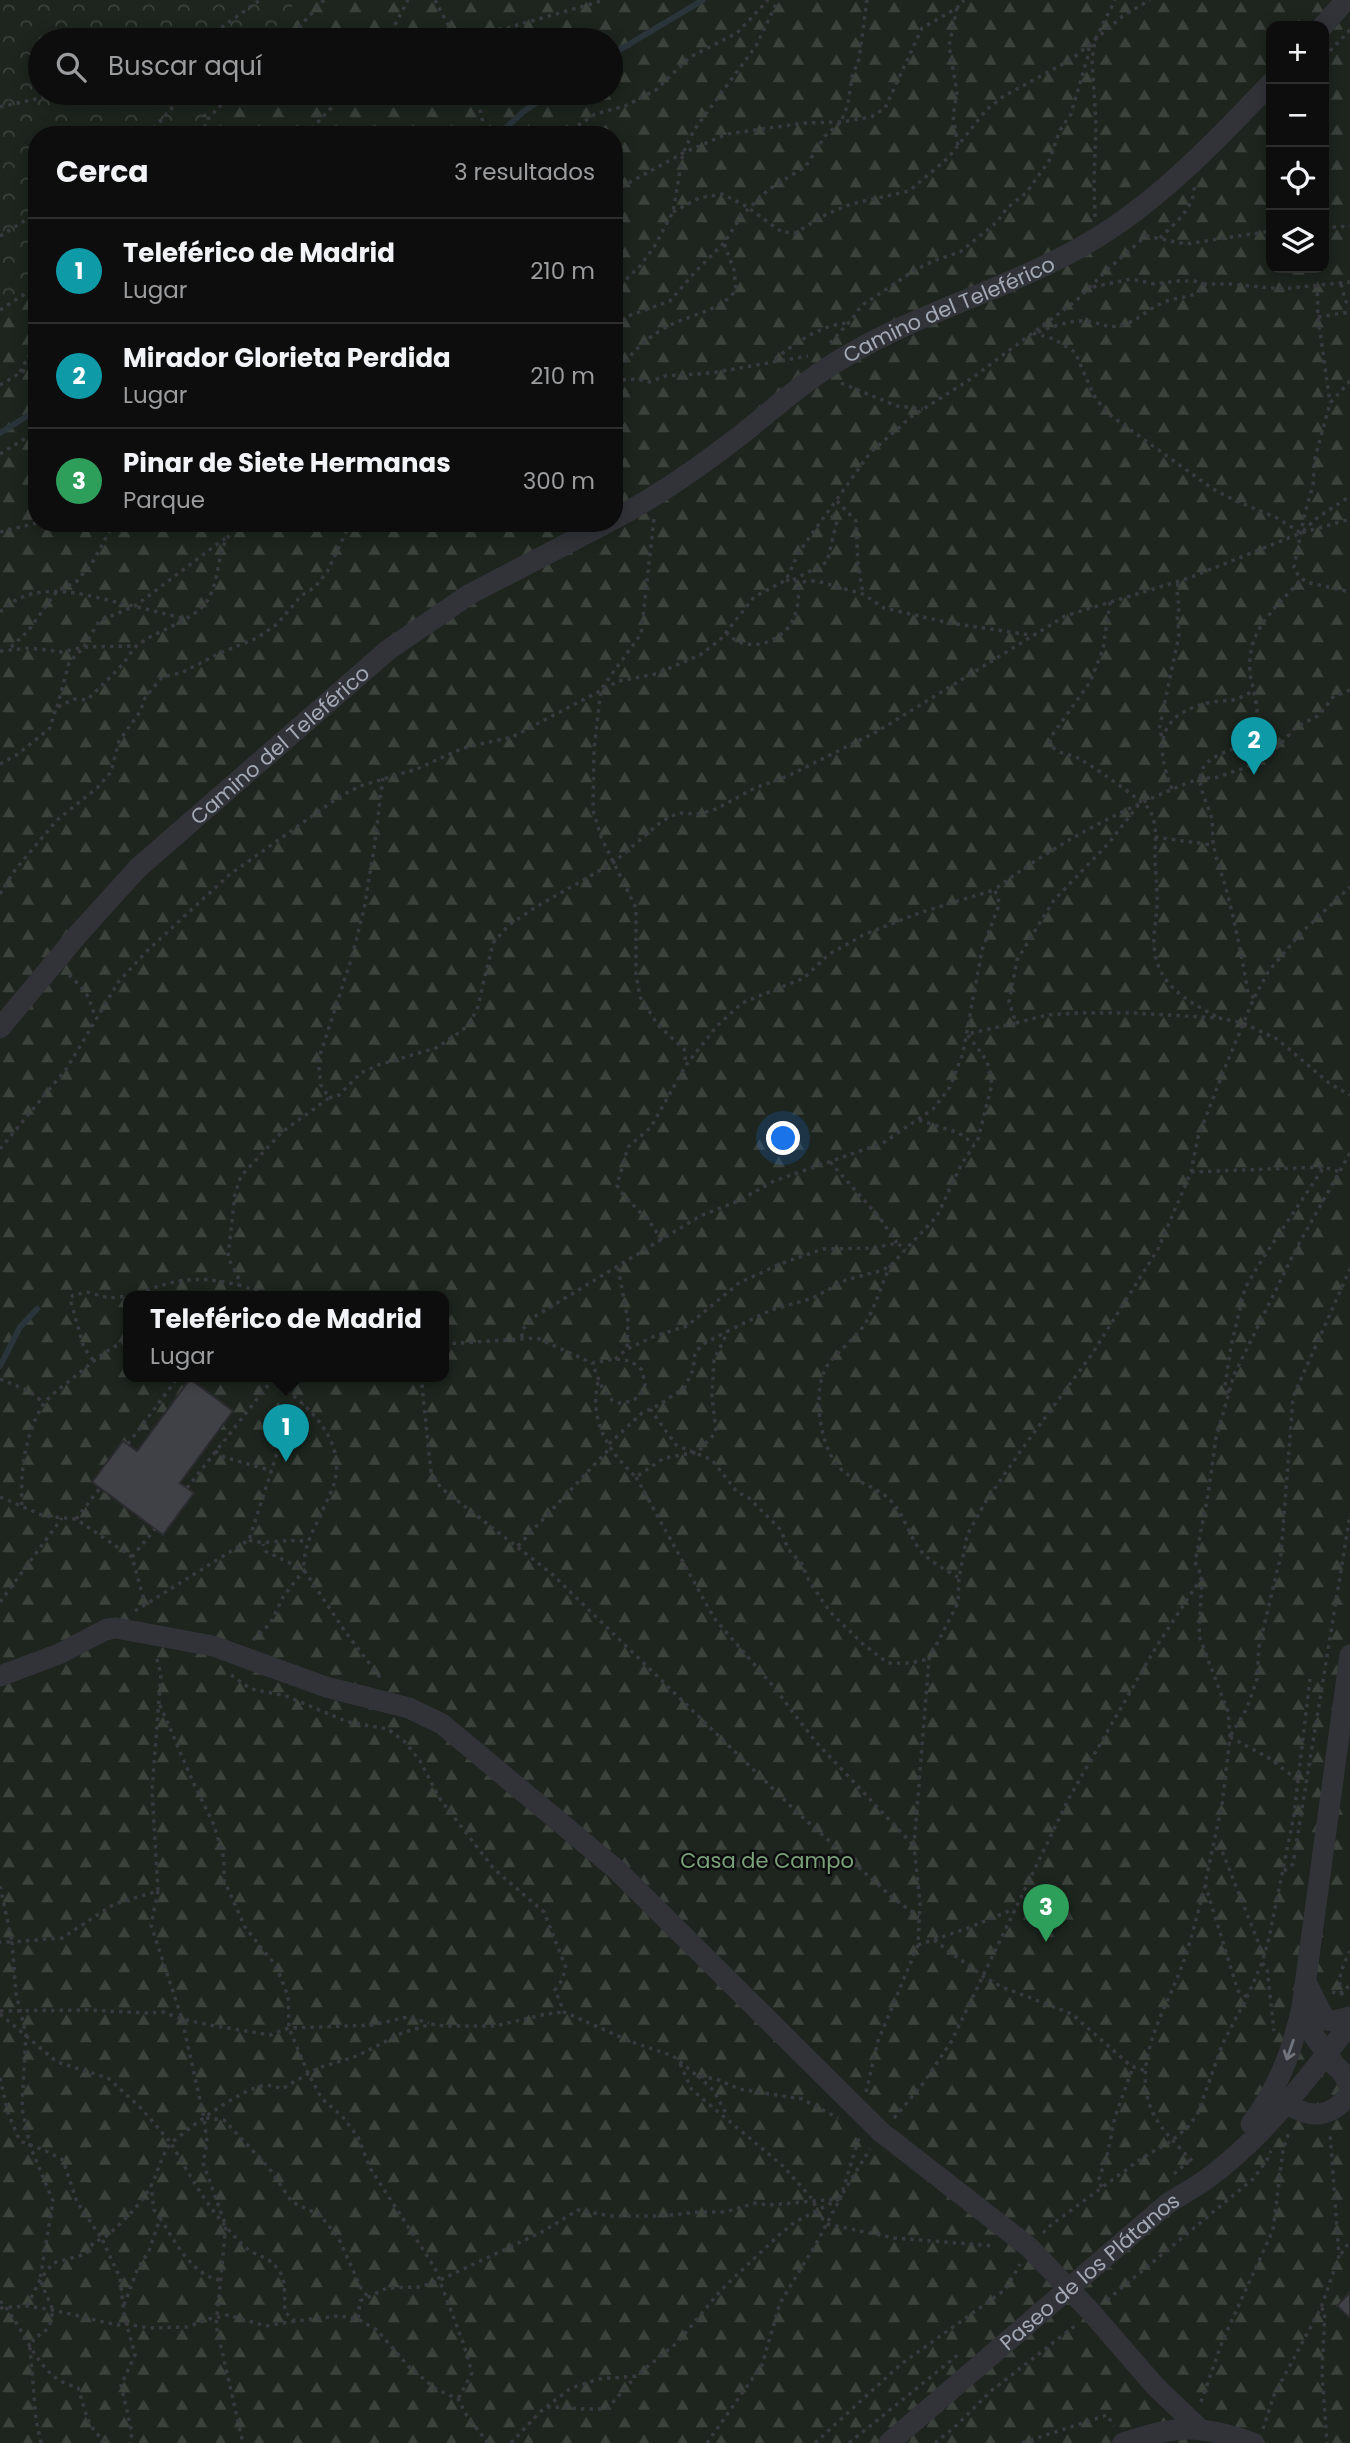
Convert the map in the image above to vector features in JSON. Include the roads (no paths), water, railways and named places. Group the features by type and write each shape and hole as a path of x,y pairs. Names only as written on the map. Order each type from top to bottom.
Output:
{"street":[{"path":"1327,21 1346,0"},
{"name":"Camino del Teleférico","path":"623,514 684,478 789,395 833,365 879,339 1043,267 1100,236 1210,147 1270,84"},
{"name":"Camino del Teleférico","path":"0,1028 80,932 138,868 388,650 470,594 590,532"},
{"path":"0,1676 59,1654 116,1623 116,1628 198,1642 326,1687 419,1712 442,1724 618,1870 861,2120 881,2132 1030,2248 1091,2312 1155,2386 1196,2425"},
{"path":"1286,2102 1286,2063 1302,2007 1350,1655"},
{"path":"1305,1980 1325,2020 1349,2020"},
{"path":"1302,2007 1314,2036 1350,2085"},
{"path":"1167,2204 1251,2124 1286,2102 1326,2054 1349,2020"},
{"path":"1286,2102 1311,2115 1329,2113 1350,2093"},
{"name":"Paseo de los Plátanos","path":"890,2442 1167,2204 1224,2165 1272,2120 1286,2102"},
{"path":"1155,2386 1170,2429"},
{"path":"1123,2443 1170,2429 1196,2425 1257,2439"}],"waterway":[{"path":"623,48 703,0"},
{"path":"508,126 533,105"},
{"path":"0,433 28,416"},
{"path":"0,1366 20,1327 37,1309"}],"place":[{"name":"Mirador Glorieta Perdida","path":"1254,775"},
{"name":"Teleférico de Madrid","path":"286,1462"},
{"name":"Pinar de Siete Hermanas","path":"1046,1942"}],"park label":[{"name":"Casa de Campo","path":"767,1860"}]}
